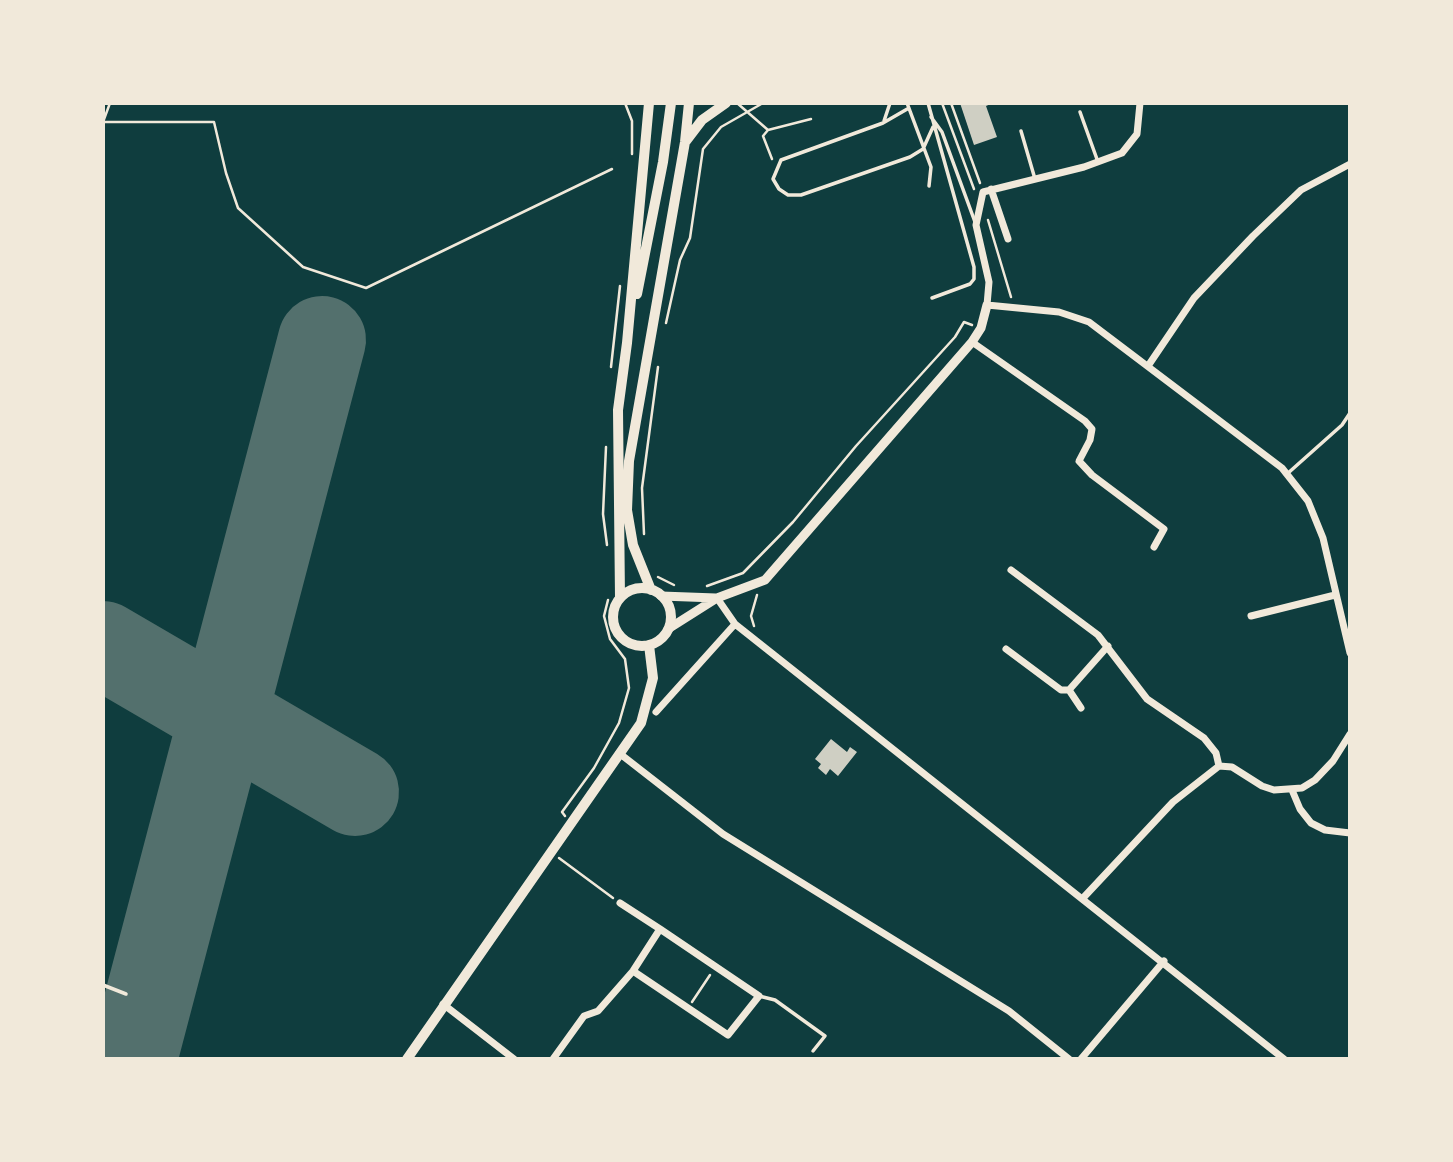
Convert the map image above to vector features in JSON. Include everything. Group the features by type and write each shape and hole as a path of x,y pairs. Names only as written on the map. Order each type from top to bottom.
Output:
{"main road":[{"path":"620,598 631,590 651,590 661,596 670,616 668,629 659,641 649,645 629,643 615,627 613,616 620,598 618,410 627,343 649,103"},
{"path":"627,343 656,199 671,103"},
{"path":"651,590 631,534 627,510 629,461 685,142 689,103"},
{"path":"685,142 702,120 726,103"},
{"path":"407,1059 641,723 653,678 649,645"}],"street":[{"path":"987,191 1098,162 1122,153 1137,134 1140,103"},
{"path":"1148,366 1194,298 1253,236 1301,190 1350,164"},
{"path":"668,629 717,598 765,580 972,342 981,328 987,305 989,282 976,225 987,191"},
{"path":"987,191 1008,239"},
{"path":"987,305 1059,312 1089,322 1248,439 1287,474 1308,501 1324,538 1350,653"},
{"path":"972,342 1085,421 1092,429 1090,440 1079,461 1092,475 1164,529 1154,547"},
{"path":"1010,570 1108,646 1147,699 1204,738 1216,753 1219,766"},
{"path":"1251,616 1335,595"},
{"path":"661,596 717,598"},
{"path":"717,598 735,624 1084,897 1284,1059"},
{"path":"656,712 735,624"},
{"path":"1006,649 1061,690 1069,690 1078,684 1108,646"},
{"path":"1069,690 1081,708"},
{"path":"1084,897 1173,802 1219,766 1232,767 1262,786 1292,790 1315,780 1333,761 1350,734"},
{"path":"619,753 723,834 1009,1011 1069,1059"},
{"path":"1292,790 1300,809 1311,822 1325,830 1350,833"},
{"path":"620,902 759,996 729,1035 634,971"},
{"path":"554,1059 584,1016 598,1011 634,971 660,929"},
{"path":"1081,1059 1164,961"},
{"path":"443,1004 512,1058"}],"lane":[{"path":"883,123 890,103"},
{"path":"928,103 968,237 974,279 970,284 932,298"},
{"path":"929,186 931,167 923,149 908,106 883,123 792,153 776,167 773,178 779,189 788,195 801,195 910,157 923,149 933,127"},
{"path":"1080,111 1098,162"},
{"path":"930,115 942,132 976,225"},
{"path":"1021,131 1035,179"},
{"path":"1287,474 1342,425 1350,413"},
{"path":"103,985 125,994"},
{"path":"759,996 775,1000 825,1036 813,1051"}],"path":[{"path":"110,103 103,122 214,122 226,173 239,208 303,267 366,288 612,169"},
{"path":"737,103 768,130"},
{"path":"666,323 680,260 690,238 703,149 721,127 763,103"},
{"path":"951,103 987,191"},
{"path":"776,167 762,136 768,130 811,119"},
{"path":"696,588 743,573 793,522 873,427 955,337 964,322 981,328"},
{"path":"644,544 642,488 659,363"},
{"path":"657,576 676,586"},
{"path":"757,641 751,616 765,580"},
{"path":"551,852 620,902"},
{"path":"688,1007 716,967"}],"building":[{"path":"960,103 993,103 986,106 997,137 974,145"},
{"path":"831,739 847,752 850,747 857,752 838,776 830,769 826,775 818,768 821,764 815,759"}],"runway":[{"path":"133,1059 322,340"},
{"path":"103,645 355,792"}]}
